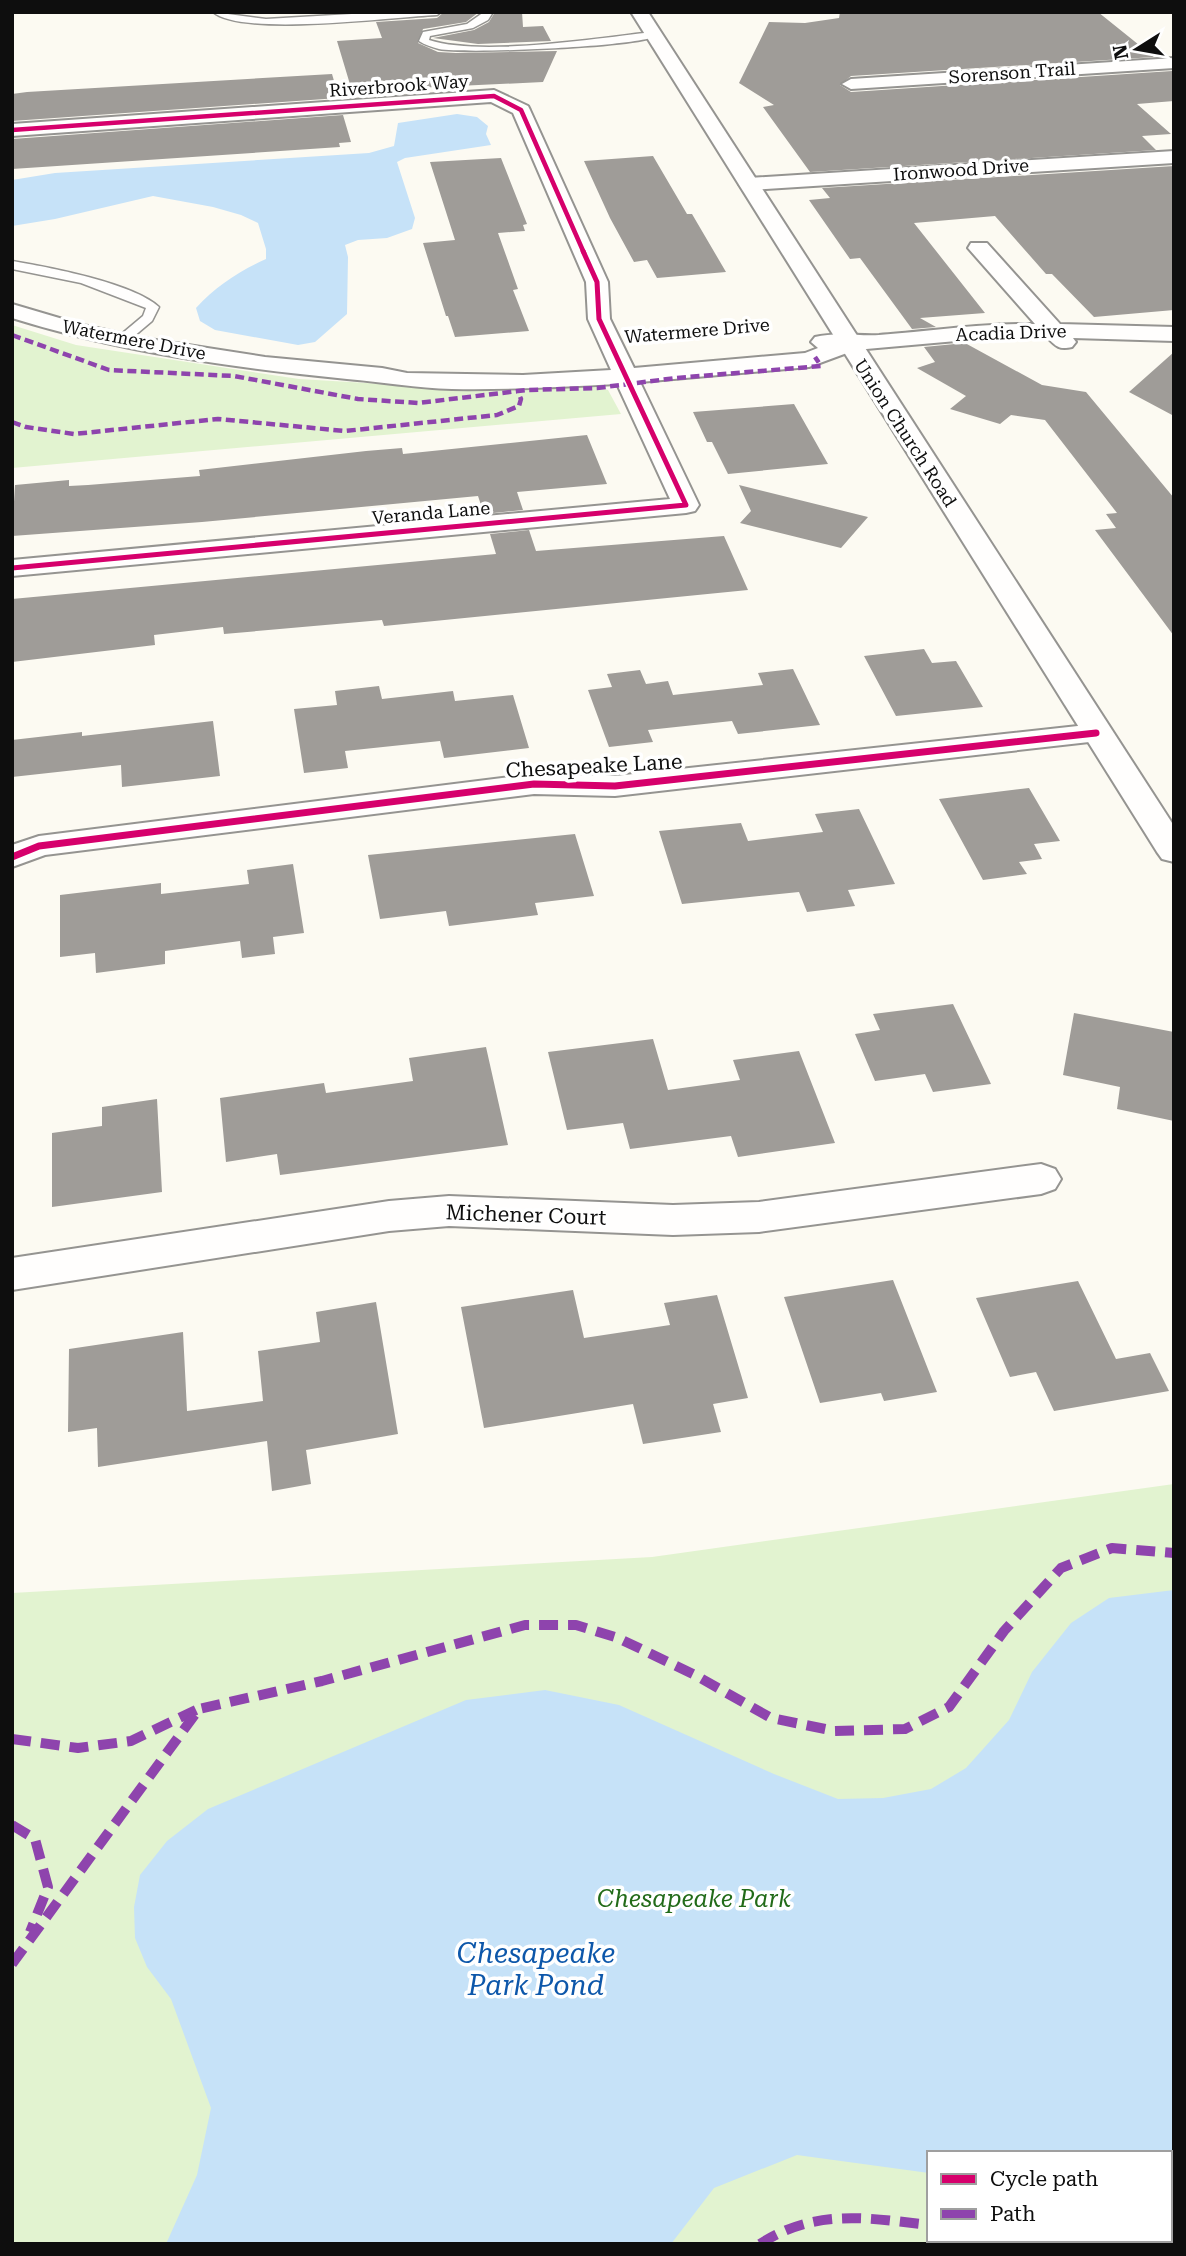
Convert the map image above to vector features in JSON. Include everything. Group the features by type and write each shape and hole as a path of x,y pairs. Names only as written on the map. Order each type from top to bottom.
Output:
{"street":[{"name":"Union Church Road","path":"639,12 1174,852"},
{"name":"Sorenson Trail","path":"851,83 1174,63"},
{"name":"Riverbrook Way","path":"12,130 494,96 521,110 597,282 596,303 599,318 620,365"},
{"name":"Ironwood Drive","path":"749,184 1174,157"},
{"path":"979,248 1077,354"},
{"name":"Watermere Drive","path":"12,311 78,331 265,364 382,375 407,380 452,382 523,382 620,365 809,359 848,344"},
{"name":"Acadia Drive","path":"848,344 980,332 1052,330 1174,334"},
{"name":"Watermere Drive","path":"690,348 794,339 848,344"},
{"name":"Watermere Drive","path":"620,365 652,351"},
{"name":"Veranda Lane","path":"12,568 686,505 620,365"},
{"name":"Chesapeake Lane","path":"12,857 39,846 534,784 615,786 1096,733"},
{"name":"Michener Court","path":"12,1275 389,1216 449,1211 673,1220 759,1217 1041,1179"}],"lane":[{"path":"217,12 223,17 266,22 437,12"},
{"path":"489,12 487,18 474,25 426,34 424,41 451,48 484,48 582,43 654,35"},
{"path":"12,265 38,268 143,301 153,307 148,318 122,340"}],"green space":[{"path":"12,325 76,345 299,379 484,390 590,383 608,390 621,414 12,468"},
{"name":"Chesapeake Park Pond","path":"1174,1484 1174,2244 12,2244 12,1593 652,1557"}],"water":[{"path":"457,114 477,117 488,126 486,134 491,145 405,158 397,162 415,218 412,229 387,238 358,240 345,245 348,257 347,314 315,342 298,345 215,330 200,321 196,308 204,300 228,280 266,259 266,249 258,223 241,215 153,196 55,219 12,226 12,180 55,173 369,153 394,146 398,123"},
{"name":"Chesapeake Park Pond","path":"1174,1590 1174,2212 1172,2151 927,2151 927,2173 797,2155 714,2188 671,2244 166,2244 197,2175 211,2108 171,1999 147,1967 135,1938 134,1907 140,1875 167,1841 208,1809 466,1700 545,1690 619,1705 774,1774 838,1799 883,1798 931,1789 966,1768 1009,1720 1032,1672 1071,1623 1109,1598"}],"building":[{"path":"444,12 479,12 466,22 423,29 418,43 438,52 557,51 543,82 352,91 337,41 382,38 376,22 437,18"},
{"path":"495,12 522,12 523,27 543,26 551,41 478,44 433,38 474,30 489,22"},
{"path":"840,12 1098,12 1154,57 851,76 840,85 851,92 1172,71 1174,101 1137,104 1171,134 1142,136 1156,150 810,172 763,107 774,105 739,83 769,22 805,23 839,18"},
{"path":"332,74 339,98 12,121 12,94"},
{"path":"343,115 351,142 339,143 340,147 12,169 12,139"},
{"path":"653,156 687,214 692,214 726,272 657,278 647,260 634,262 584,161"},
{"path":"501,158 527,224 523,225 525,231 498,233 518,289 513,290 529,331 455,337 423,243 455,240 430,162"},
{"path":"1174,166 1174,310 1094,317 1052,274 1046,274 995,216 914,223 985,313 920,318 936,327 912,329 860,258 850,259 809,200 830,198 822,188"},
{"path":"965,343 1042,385 1086,392 1174,498 1174,636 1095,530 1116,528 1106,514 1117,513 1045,420 1011,415 1000,424 950,409 966,396 917,368 935,362 924,347"},
{"path":"1174,352 1174,416 1129,392"},
{"path":"794,404 828,464 728,474 712,442 707,442 693,412"},
{"path":"587,435 607,484 517,492 523,510 484,514 478,496 202,522 12,536 15,485 69,480 69,486 200,476 199,470 366,451 402,448 403,454"},
{"path":"739,485 868,517 841,548 740,523 751,511"},
{"path":"529,530 536,551 724,536 748,590 384,626 382,620 224,634 223,627 154,635 155,645 12,662 12,599 496,554 490,534"},
{"path":"924,649 932,663 956,661 983,707 896,716 864,656"},
{"path":"793,669 820,725 738,734 732,721 648,730 653,742 609,747 588,690 612,687 607,674 640,670 646,684 668,681 673,695 763,685 758,673"},
{"path":"379,686 382,699 453,691 455,701 513,695 529,748 444,758 440,741 345,751 348,768 304,773 294,709 337,705 335,691"},
{"path":"213,721 220,776 122,787 121,765 12,777 12,740 82,732 82,736"},
{"path":"1029,788 1060,841 1034,844 1042,859 1019,862 1027,874 983,880 939,799"},
{"path":"859,809 895,884 848,890 855,906 807,912 799,892 682,904 659,831 741,823 748,841 823,832 815,814"},
{"path":"575,834 594,896 535,903 538,915 449,926 446,911 380,919 368,855"},
{"path":"293,864 304,933 273,937 275,954 242,958 240,941 165,951 165,964 96,973 95,953 60,957 60,895 161,883 161,894 249,884 247,870"},
{"path":"953,1004 991,1084 933,1092 925,1074 875,1081 855,1034 880,1030 873,1014"},
{"path":"1074,1013 1174,1032 1174,1121 1117,1109 1120,1087 1063,1075"},
{"path":"653,1039 668,1090 740,1080 733,1060 799,1051 835,1143 738,1157 731,1136 630,1149 623,1123 567,1130 548,1052"},
{"path":"486,1047 508,1145 280,1175 277,1154 226,1162 220,1098 324,1083 326,1093 413,1081 409,1058"},
{"path":"157,1099 162,1192 52,1207 52,1133 102,1126 102,1107"},
{"path":"893,1280 937,1392 884,1401 881,1393 820,1403 784,1297"},
{"path":"1078,1281 1116,1359 1150,1353 1169,1391 1054,1411 1036,1372 1010,1377 976,1298"},
{"path":"573,1290 584,1338 670,1325 664,1303 717,1295 748,1398 713,1404 721,1432 643,1444 633,1404 484,1428 461,1307"},
{"path":"376,1302 398,1434 306,1450 311,1484 272,1491 267,1441 98,1467 97,1428 68,1432 69,1349 183,1332 187,1411 263,1401 258,1351 320,1342 316,1312"}],"marked path":[{"path":"12,335 109,370 234,376 358,399 418,403 527,390 597,388 676,378 821,366 815,357"},
{"path":"12,422 26,427 74,434 218,419 345,431 497,415 519,406 521,399 518,392"},
{"path":"12,1964 199,1709 322,1681 525,1625 576,1625 618,1638 695,1675 771,1718 835,1731 905,1729 949,1707 1004,1631 1061,1568 1112,1548 1174,1553"},
{"path":"12,1739 78,1748 131,1741 196,1710"},
{"path":"12,1825 35,1839 48,1887 30,1932"},
{"path":"760,2244 779,2232 820,2219 863,2218 927,2225"},
{"path":"1004,2242 1009,2244"}],"cycle path":[{"path":"12,130 494,96 521,110 597,282 599,319 686,505 12,568"},
{"path":"12,857 39,846 534,784 615,786 1096,733"}],"park label":[{"name":"Chesapeake Park","path":"694,1899"}]}
